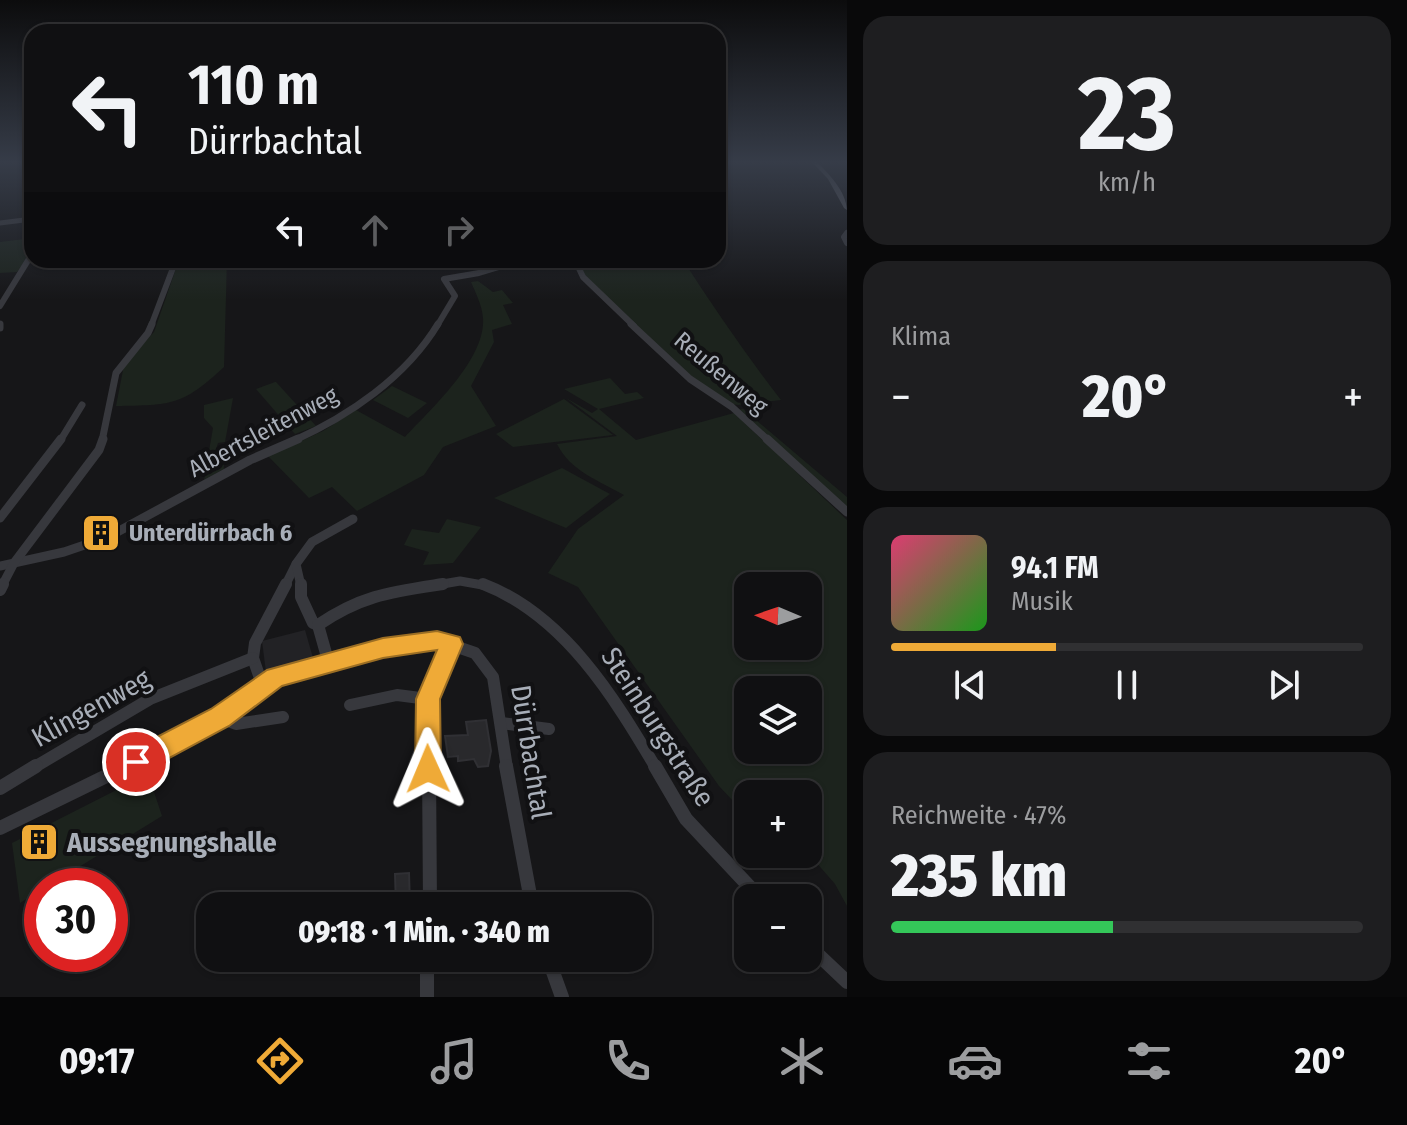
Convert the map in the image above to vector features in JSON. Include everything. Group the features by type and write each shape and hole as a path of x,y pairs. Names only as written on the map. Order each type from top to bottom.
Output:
{"street":[{"path":"0,223 24,220"},
{"path":"847,233 844,237 847,243"},
{"path":"0,306 24,267"},
{"path":"0,590 14,563 99,450 105,434 116,373 148,333 173,268"},
{"name":"Albertsleitenweg","path":"0,566 64,552 108,537 250,460 320,429 372,395 423,349 455,296 444,279 496,268"},
{"name":"Reußenweg","path":"579,268 583,277 616,311 690,379 732,407 847,512"},
{"path":"0,518 51,457 82,405"},
{"path":"262,684 253,658 255,643 296,564 312,542 353,519"},
{"path":"296,564 301,576 301,597 313,623 318,625 329,664"},
{"name":"Steinburgstraße","path":"318,625 343,608 370,596 460,581 484,584 519,599 585,660 647,753 686,819 747,884"},
{"name":"Dürrbachtal","path":"0,828 190,736 275,677 420,640 452,644 475,653 488,667 501,723 514,819 529,892"},
{"path":"430,892 428,699 452,644"},
{"name":"Klingenweg","path":"0,788 150,699 253,658"},
{"path":"350,705 397,695 428,699"},
{"path":"220,718 236,724 283,717"},
{"path":"501,723 549,729"},
{"path":"822,958 847,982"},
{"path":"427,972 427,997"},
{"path":"553,972 562,997"}],"shaded area":[{"path":"24,239 24,263 17,272 0,273 0,242"},
{"path":"176,268 227,268 224,367 197,389 175,401 116,406 124,365 154,332"},
{"path":"581,268 688,268 781,400 738,405 726,403 689,376 585,277"},
{"path":"478,281 493,292 502,290 513,303 503,305 512,324 492,330 494,342 471,386 496,426 443,447 424,475 357,511 332,487 309,498 268,456 323,431 356,410 405,437 442,398 476,350 482,334 483,318 471,282"},
{"path":"610,378 625,394 637,392 644,398 599,409 636,440 734,413 847,520 847,906 835,884 821,868 822,780 734,780 734,802 719,786 578,587 548,573 578,529 624,495 578,468 557,444 617,436 566,398 592,413 598,409 564,389"},
{"path":"276,382 316,426 295,434 256,389"},
{"path":"392,386 427,403 408,418 373,400"},
{"path":"233,398 225,442 218,443 216,449 223,450 224,469 204,480 213,428 204,418 204,405"},
{"path":"564,399 613,435 513,447 496,434"},
{"path":"743,409 847,497 847,509 737,410"},
{"path":"562,468 610,494 566,528 494,498"},
{"path":"447,519 481,527 453,563 423,565 429,552 404,545 412,529 439,533"},
{"path":"305,630 313,658 266,672 262,641"},
{"path":"148,774 162,816 77,868 24,868 24,900 20,903 12,843"}],"building":[{"path":"486,720 491,751 488,766 478,767 474,759 458,761 458,756 448,757 445,736 468,735 466,722"},
{"path":"409,873 410,892 396,892 395,874"}],"place":[{"name":"Unterdürrbach 6","path":"101,533"},
{"name":"Aussegnungshalle","path":"39,842"}],"route":[{"path":"136,762 220,718 275,677 383,648 420,640 437,640 452,644 428,699 428,769"}]}
